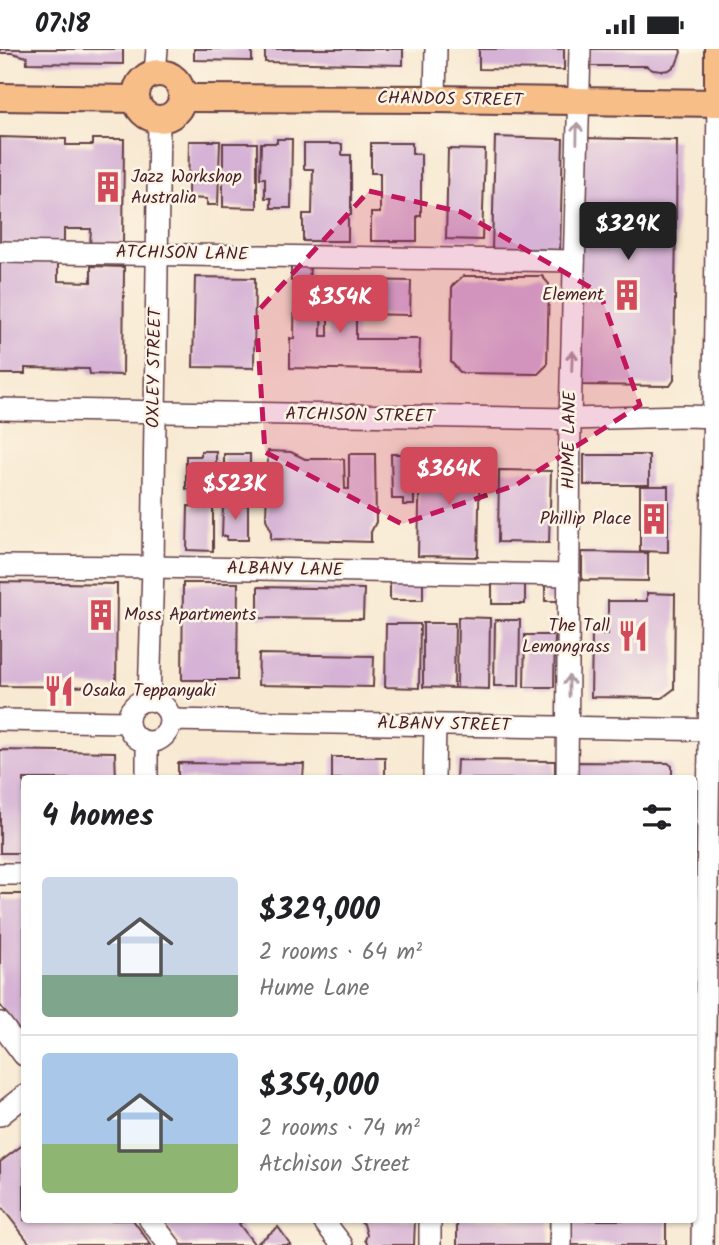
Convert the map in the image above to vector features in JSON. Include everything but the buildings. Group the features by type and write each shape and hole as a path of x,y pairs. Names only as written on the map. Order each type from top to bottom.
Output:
{"main road":[{"path":"718,49 718,103"},
{"path":"156,61 179,85 182,99 177,111 159,120 141,111 135,99 138,85 156,61"},
{"path":"0,97 135,99"},
{"name":"CHANDOS STREET","path":"182,99 718,103"}],"street":[{"path":"435,99 436,49"},
{"name":"HUME LANE","path":"567,775 570,419 580,49"},
{"path":"702,1245 711,1053 718,103"},
{"name":"OXLEY STREET","path":"149,700 159,120"},
{"name":"ATCHISON LANE","path":"0,252 574,261"},
{"name":"ATCHISON STREET","path":"0,409 570,419 716,417"},
{"name":"ALBANY LANE","path":"0,566 569,575"},
{"path":"149,700 163,706 170,720 163,736 156,741 147,742 133,736 127,722 133,706 140,701 149,700"},
{"path":"0,720 127,722"},
{"name":"ALBANY STREET","path":"170,720 713,729"},
{"path":"435,725 435,775"},
{"path":"147,742 147,775"},
{"path":"0,874 21,874"},
{"path":"0,1023 21,1051"},
{"path":"0,1115 21,1098"},
{"path":"152,1223 169,1245"},
{"path":"325,1223 342,1245"},
{"path":"430,1223 430,1245"},
{"path":"561,1223 561,1245"}],"highlighted area":[{"path":"369,191 461,212 600,293 640,405 516,485 402,524 265,452 256,313"}],"place":[{"name":"Jazz Workshop Australia","path":"108,187"},
{"name":"Element","path":"627,295"},
{"name":"Phillip Place","path":"654,519"},
{"name":"Moss Apartments","path":"101,615"},
{"name":"The Tall Lemongrass","path":"633,636"},
{"name":"Osaka Teppanyaki","path":"59,691"}]}
